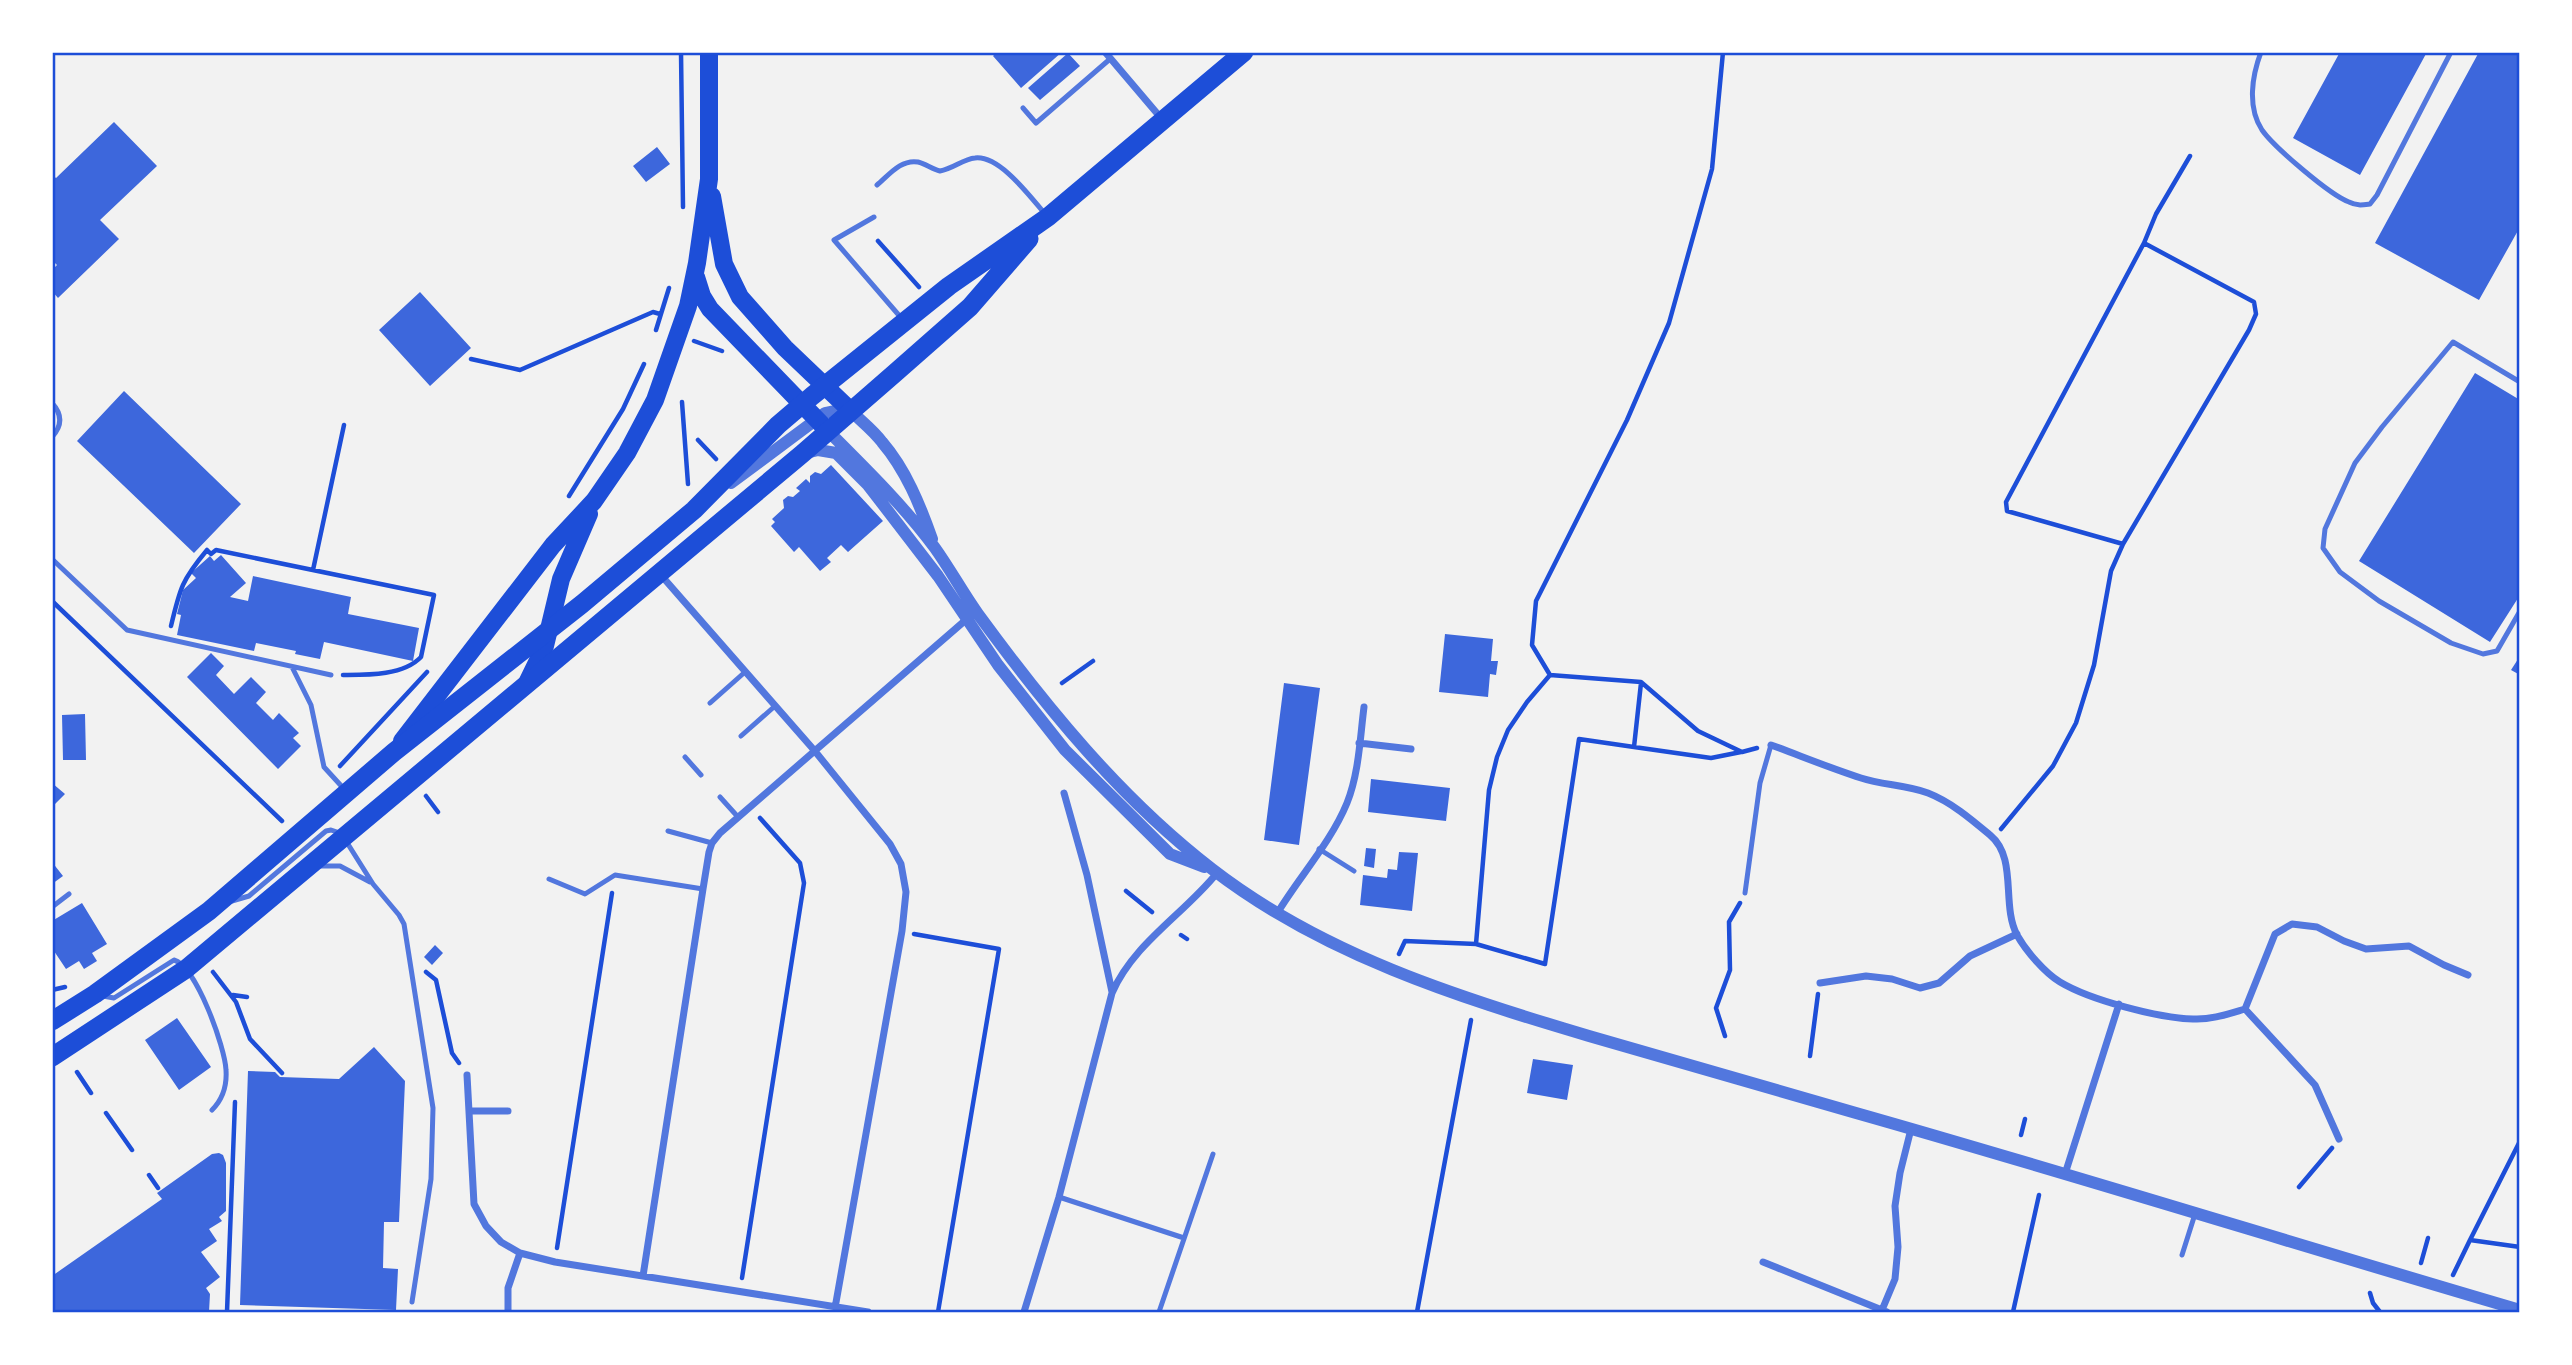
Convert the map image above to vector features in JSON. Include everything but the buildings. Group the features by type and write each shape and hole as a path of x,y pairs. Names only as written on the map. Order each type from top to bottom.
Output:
{"highway":[{"path":"52,1020 94,994 217,904 394,752 550,629 694,510 801,404 949,286 1048,217 1244,52"},
{"path":"52,1057 186,969 802,454 822,425 851,411 970,307 1048,217"}],"main road":[{"path":"394,752 553,545 594,501 627,453 655,400 684,316 695,273 709,179 709,52"},
{"path":"709,179 724,264 740,297 851,411"},
{"path":"695,273 702,296 710,309 822,425"},
{"path":"526,685 539,663 561,579 594,501"}],"street":[{"path":"1107,56 1163,121"},
{"path":"851,411 877,436 901,470 919,502 936,549 971,615"},
{"path":"694,510 822,425 854,456 936,549"},
{"path":"802,454 818,450 836,453 868,485 938,576 1092,757 1157,822 1217,873 1278,912 1368,959 1475,1002 2519,1310"},
{"path":"659,574 814,750 890,844 901,864 906,892 902,932 835,1308"},
{"path":"643,1276 712,843 750,806 971,615"},
{"path":"1278,912 1347,802 1355,774 1364,707"},
{"path":"1359,743 1411,749"},
{"path":"1771,745 1863,779 1928,793 1957,809 1993,838 2005,859 2008,903 2017,934 2036,960 2059,982 2119,1004 2166,1016 2194,1020 2219,1017 2245,1009"},
{"path":"1064,793 1087,875 1112,993"},
{"path":"1024,1312 1059,1197 1112,993 1129,963 1217,873"},
{"path":"2245,1009 2275,934 2292,924 2317,927 2366,949 2409,946 2468,975"},
{"path":"1820,983 1866,976 1892,979 1920,988 1939,983 1970,956 2017,934"},
{"path":"2065,1174 2119,1004"},
{"path":"2245,1009 2315,1086 2339,1139"},
{"path":"467,1075 474,1204 486,1226 501,1242 520,1253 555,1262 868,1312"},
{"path":"470,1111 508,1111"},
{"path":"1763,1262 1884,1311 1895,1279 1898,1247 1895,1206 1911,1129"},
{"path":"508,1312 508,1288 520,1253"}],"lane":[{"path":"2261,52 2252,76 2253,106 2262,130 2300,168 2347,202 2359,205 2370,204 2377,195 2451,52"},
{"path":"1023,108 1037,123 1107,56"},
{"path":"877,185 906,162 921,163 940,172 967,160 983,158 994,162 1007,173 1048,217"},
{"path":"874,216 834,240 905,322"},
{"path":"2519,383 2453,342 2355,463 2325,529 2323,548 2340,572 2379,601 2451,643 2483,654 2497,651 2519,611"},
{"path":"52,402 61,418 58,430 52,437"},
{"path":"52,559 127,630 331,676"},
{"path":"292,667 311,705 324,767 347,793"},
{"path":"710,702 746,672"},
{"path":"741,736 775,706"},
{"path":"1745,893 1760,783 1771,745"},
{"path":"685,757 701,775"},
{"path":"720,797 738,817"},
{"path":"217,904 250,896 326,831 331,830 344,838 373,884 404,925 433,1108 431,1178 412,1302"},
{"path":"668,831 712,843"},
{"path":"1319,849 1354,871"},
{"path":"307,869 326,865 340,866 373,884"},
{"path":"549,879 585,894 615,875 703,889"},
{"path":"52,907 69,894"},
{"path":"94,994 114,999 174,960 186,969 211,1017 225,1060 226,1086 212,1110"},
{"path":"1159,1312 1213,1154"},
{"path":"1059,1197 1184,1238"},
{"path":"2182,1255 2195,1214"}],"path":[{"path":"681,52 682,215"},
{"path":"1550,675 1532,645 1536,601 1627,420 1669,323 1712,169 1723,52"},
{"path":"2123,544 2007,511 2006,502 2144,243 2155,214 2190,156"},
{"path":"878,240 921,290"},
{"path":"1993,838 2053,766 2076,723 2094,665 2111,571 2123,544 2256,314 2254,302 2144,243"},
{"path":"652,341 671,284"},
{"path":"471,359 520,370 631,320 653,312 660,314"},
{"path":"566,500 592,462 622,409 648,354"},
{"path":"682,402 688,484"},
{"path":"313,570 344,425"},
{"path":"698,440 716,459"},
{"path":"168,639 180,588 207,550 211,554 216,550 434,596 421,657 416,662 397,670 376,674 331,676"},
{"path":"52,601 282,821"},
{"path":"1062,683 1093,661"},
{"path":"331,775 361,746 434,664"},
{"path":"1550,675 1641,682 1698,731 1742,752"},
{"path":"1476,944 1489,790 1497,757 1508,730 1550,675"},
{"path":"1634,747 1641,682"},
{"path":"1398,955 1405,941 1476,944 1545,964 1579,739 1710,758 1771,745"},
{"path":"426,796 438,812"},
{"path":"740,1292 804,883 800,863 750,806"},
{"path":"272,831 292,812"},
{"path":"555,1262 615,875"},
{"path":"1126,891 1152,912"},
{"path":"1725,1036 1716,1008 1730,970 1729,922 1745,893"},
{"path":"902,932 999,949 937,1312"},
{"path":"1181,935 1187,939"},
{"path":"422,970 436,980 452,1053 467,1075"},
{"path":"212,983 213,972 233,996 250,1039 282,1073"},
{"path":"52,990 78,983"},
{"path":"1810,1056 1820,983"},
{"path":"233,996 247,997"},
{"path":"1417,1312 1471,1020"},
{"path":"77,1072 91,1093"},
{"path":"226,1312 236,1094"},
{"path":"106,1113 132,1150"},
{"path":"2021,1135 2025,1119"},
{"path":"2299,1187 2339,1139"},
{"path":"2447,1289 2519,1141"},
{"path":"149,1175 158,1188"},
{"path":"2013,1312 2039,1195"},
{"path":"2420,1264 2428,1238"},
{"path":"2470,1240 2519,1247"},
{"path":"2370,1293 2380,1312"}]}
